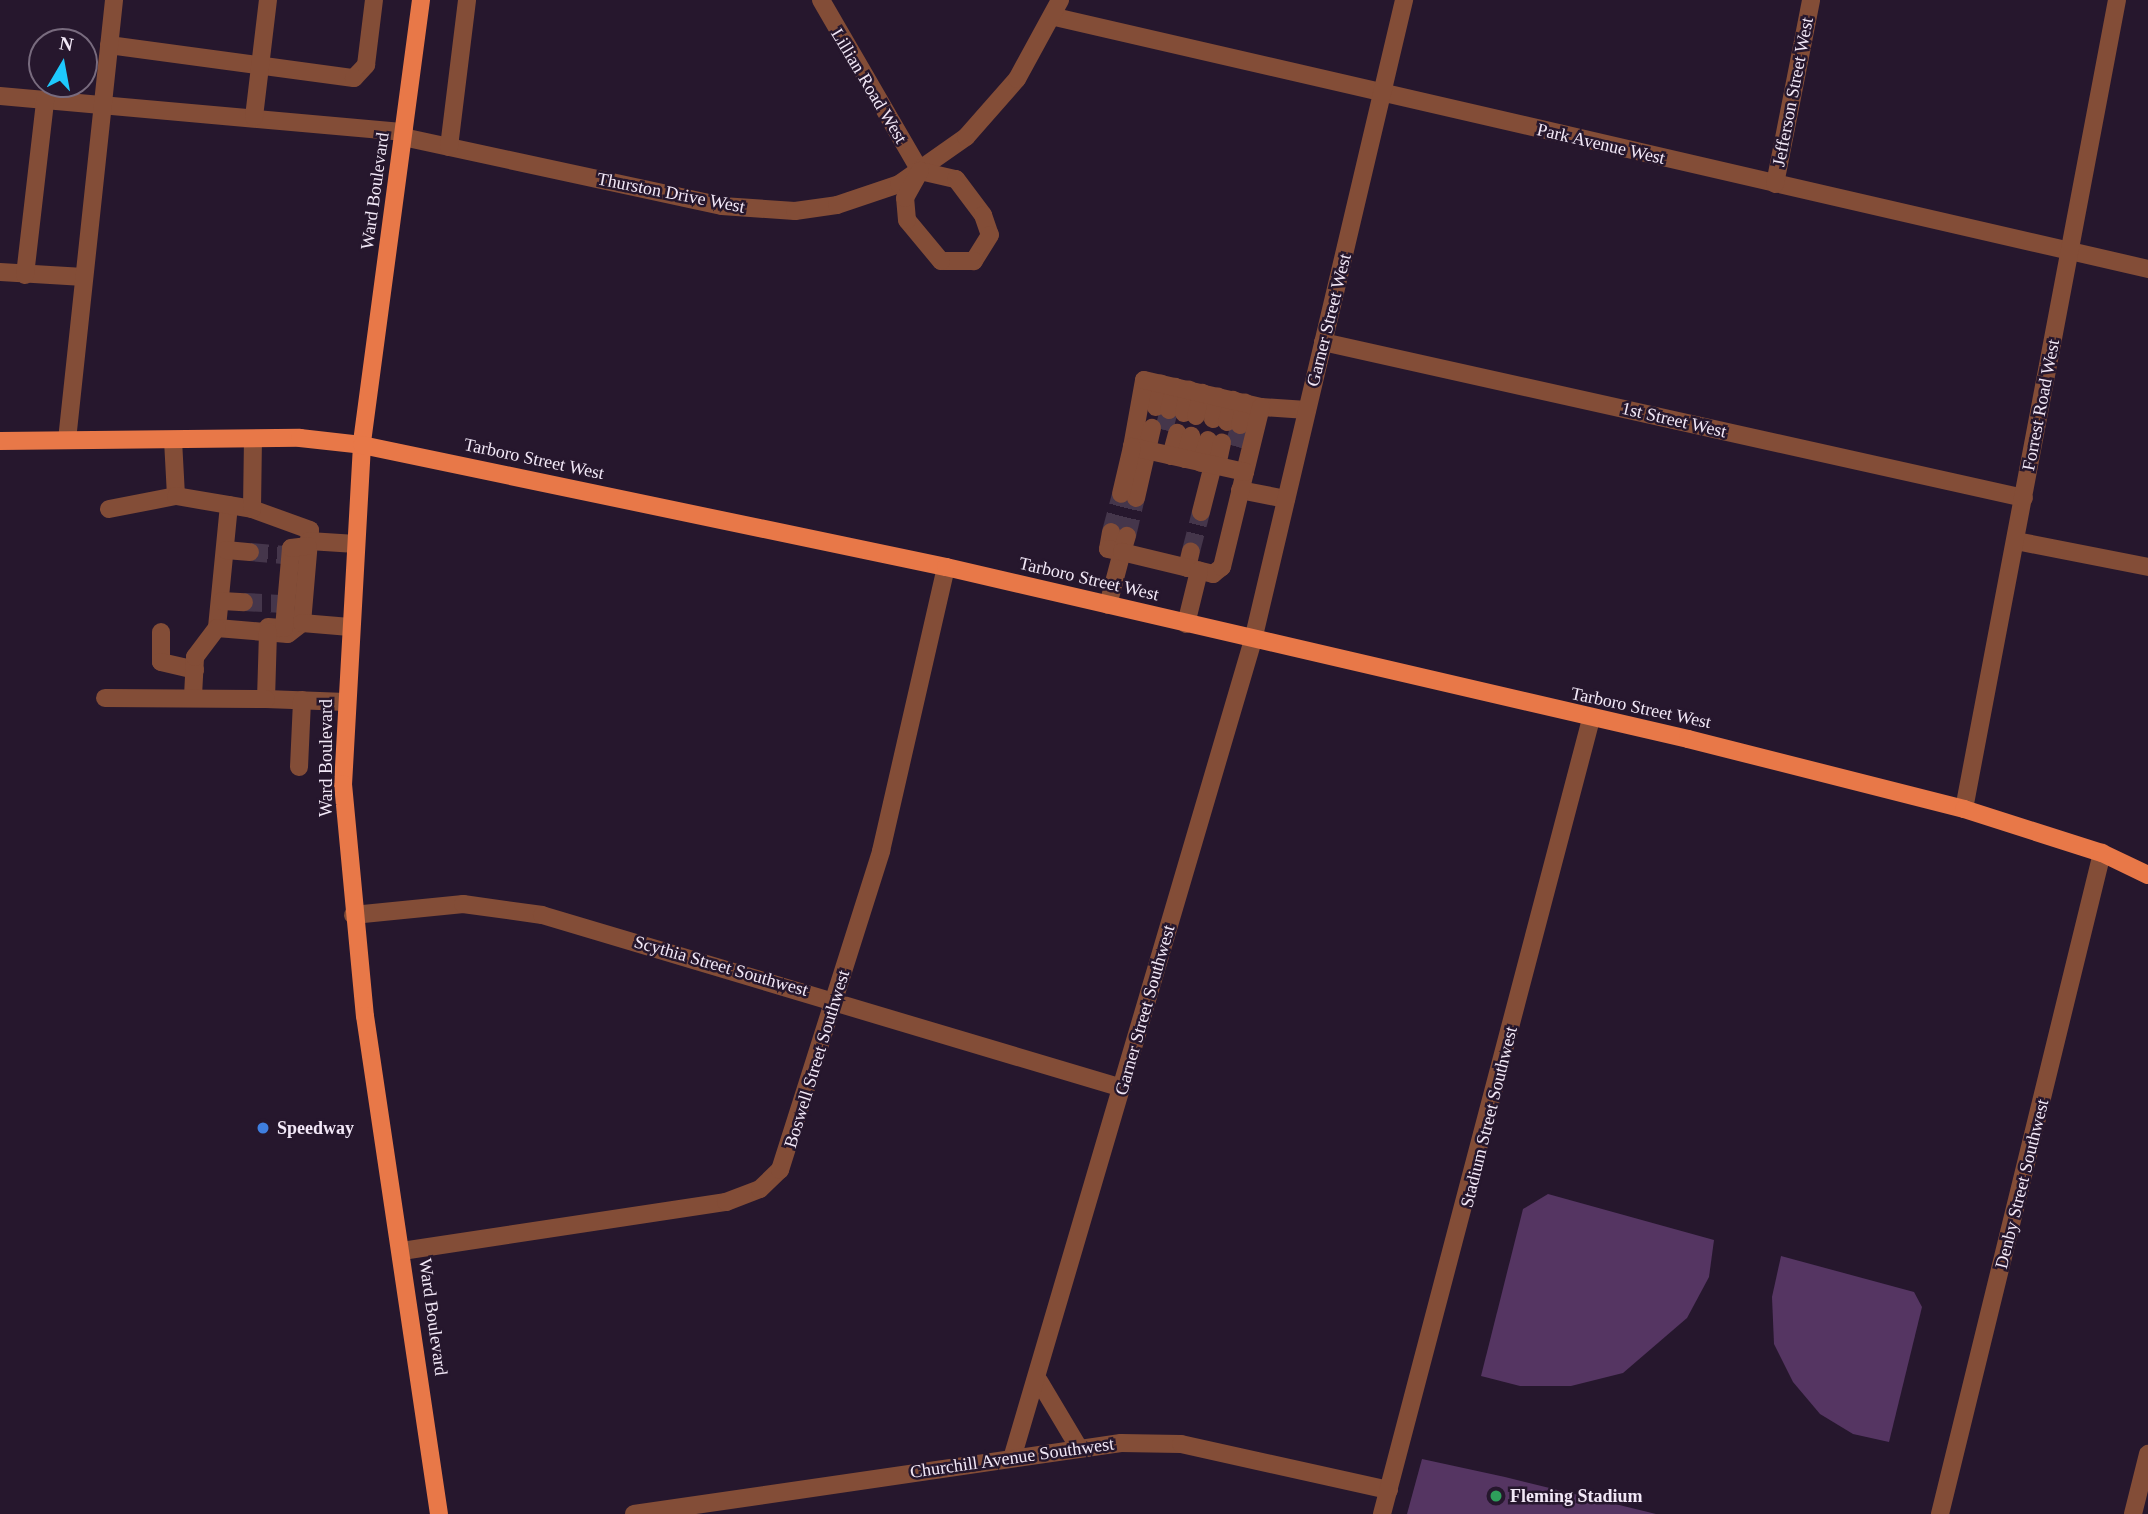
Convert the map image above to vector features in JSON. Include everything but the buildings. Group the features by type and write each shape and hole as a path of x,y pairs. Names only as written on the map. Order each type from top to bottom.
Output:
{"main road":[{"name":"Ward Boulevard","path":"421,0 362,445 343,784 353,915 439,1514"},
{"name":"Tarboro Street West","path":"0,441 253,439 362,445 946,566 1591,719 1964,809 2102,853 2148,875"}],"street":[{"path":"66,440 114,0"},
{"path":"254,117 268,0"},
{"path":"109,46 260,68 354,78 366,65 374,0"},
{"path":"449,147 467,0"},
{"name":"Lillian Road West","path":"821,0 920,171"},
{"name":"Garner Street West","path":"1253,640 1384,96 1404,0"},
{"name":"Jefferson Street West","path":"1775,184 1811,0"},
{"name":"Forrest Road West","path":"1964,809 2117,0"},
{"name":"Thurston Drive West","path":"0,96 254,117 403,135 449,147 755,210 837,205 920,171 991,113 1057,9"},
{"name":"Park Avenue West","path":"1057,9 1384,96 2148,269"},
{"path":"24,275 45,101"},
{"path":"920,171 956,179 983,215 990,235 974,261 942,261 907,220 905,198 920,171"},
{"path":"0,272 84,277"},
{"name":"1st Street West","path":"1324,342 2024,498"},
{"path":"1286,499 1194,462 1144,380 1210,395 1307,410"},
{"path":"1198,416 1210,395"},
{"path":"1198,416 1210,395"},
{"path":"1198,416 1210,395"},
{"path":"1198,416 1210,395"},
{"path":"1129,496 1194,462 1210,395"},
{"path":"1193,437 1194,462"},
{"path":"1193,437 1194,462"},
{"path":"1193,437 1201,512"},
{"path":"1108,605 1120,540 1192,563 1213,574 1222,567 1194,462 1193,437"},
{"path":"252,509 253,439"},
{"path":"173,440 176,496"},
{"path":"109,509 176,496 252,509 310,530 300,551 288,634 217,628"},
{"path":"193,696 195,657 217,628 222,601 229,505"},
{"path":"2016,541 2148,567"},
{"path":"300,551 356,544"},
{"path":"226,550 250,552"},
{"path":"1186,624 1192,563"},
{"name":"Boswell Street Southwest","path":"402,1251 726,1202 760,1189 780,1170 793,1145 881,851 946,566"},
{"path":"222,601 244,602"},
{"path":"293,609 351,627"},
{"path":"262,632 284,628 293,609"},
{"path":"161,632 161,662 194,670"},
{"path":"262,632 267,699"},
{"name":"Garner Street Southwest","path":"1013,1455 1038,1381 1253,640"},
{"path":"104,698 193,696 346,702"},
{"path":"299,767 302,700"},
{"name":"Stadium Street Southwest","path":"1382,1514 1591,719"},
{"name":"Denby Street Southwest","path":"1940,1514 2102,853"},
{"name":"Scythia Street Southwest","path":"353,915 463,904 510,908 835,998 1122,1088"},
{"path":"1038,1381 1079,1448"},
{"name":"Churchill Avenue Southwest","path":"634,1514 1013,1455 1079,1448 1181,1444 1389,1490"},
{"path":"2133,1514 2148,1454"}],"shaded area":[{"path":"1548,1194 1714,1240 1709,1277 1687,1318 1623,1373 1571,1386 1520,1386 1481,1376 1523,1209"},
{"path":"1781,1256 1914,1292 1922,1307 1889,1442 1853,1434 1820,1414 1793,1382 1774,1344 1772,1297"},
{"name":"Fleming Stadium","path":"1422,1459 1505,1477 1656,1514 1407,1514"}],"tunnel":[{"path":"1164,430 1169,410"},
{"path":"1234,446 1240,425"},
{"path":"1111,532 1121,494"},
{"path":"1127,536 1136,498"},
{"path":"1191,551 1201,512"},
{"path":"250,552 284,555"},
{"path":"244,602 280,604"}],"place":[{"name":"Speedway","path":"263,1128"},
{"name":"Fleming Stadium","path":"1496,1496"}]}
